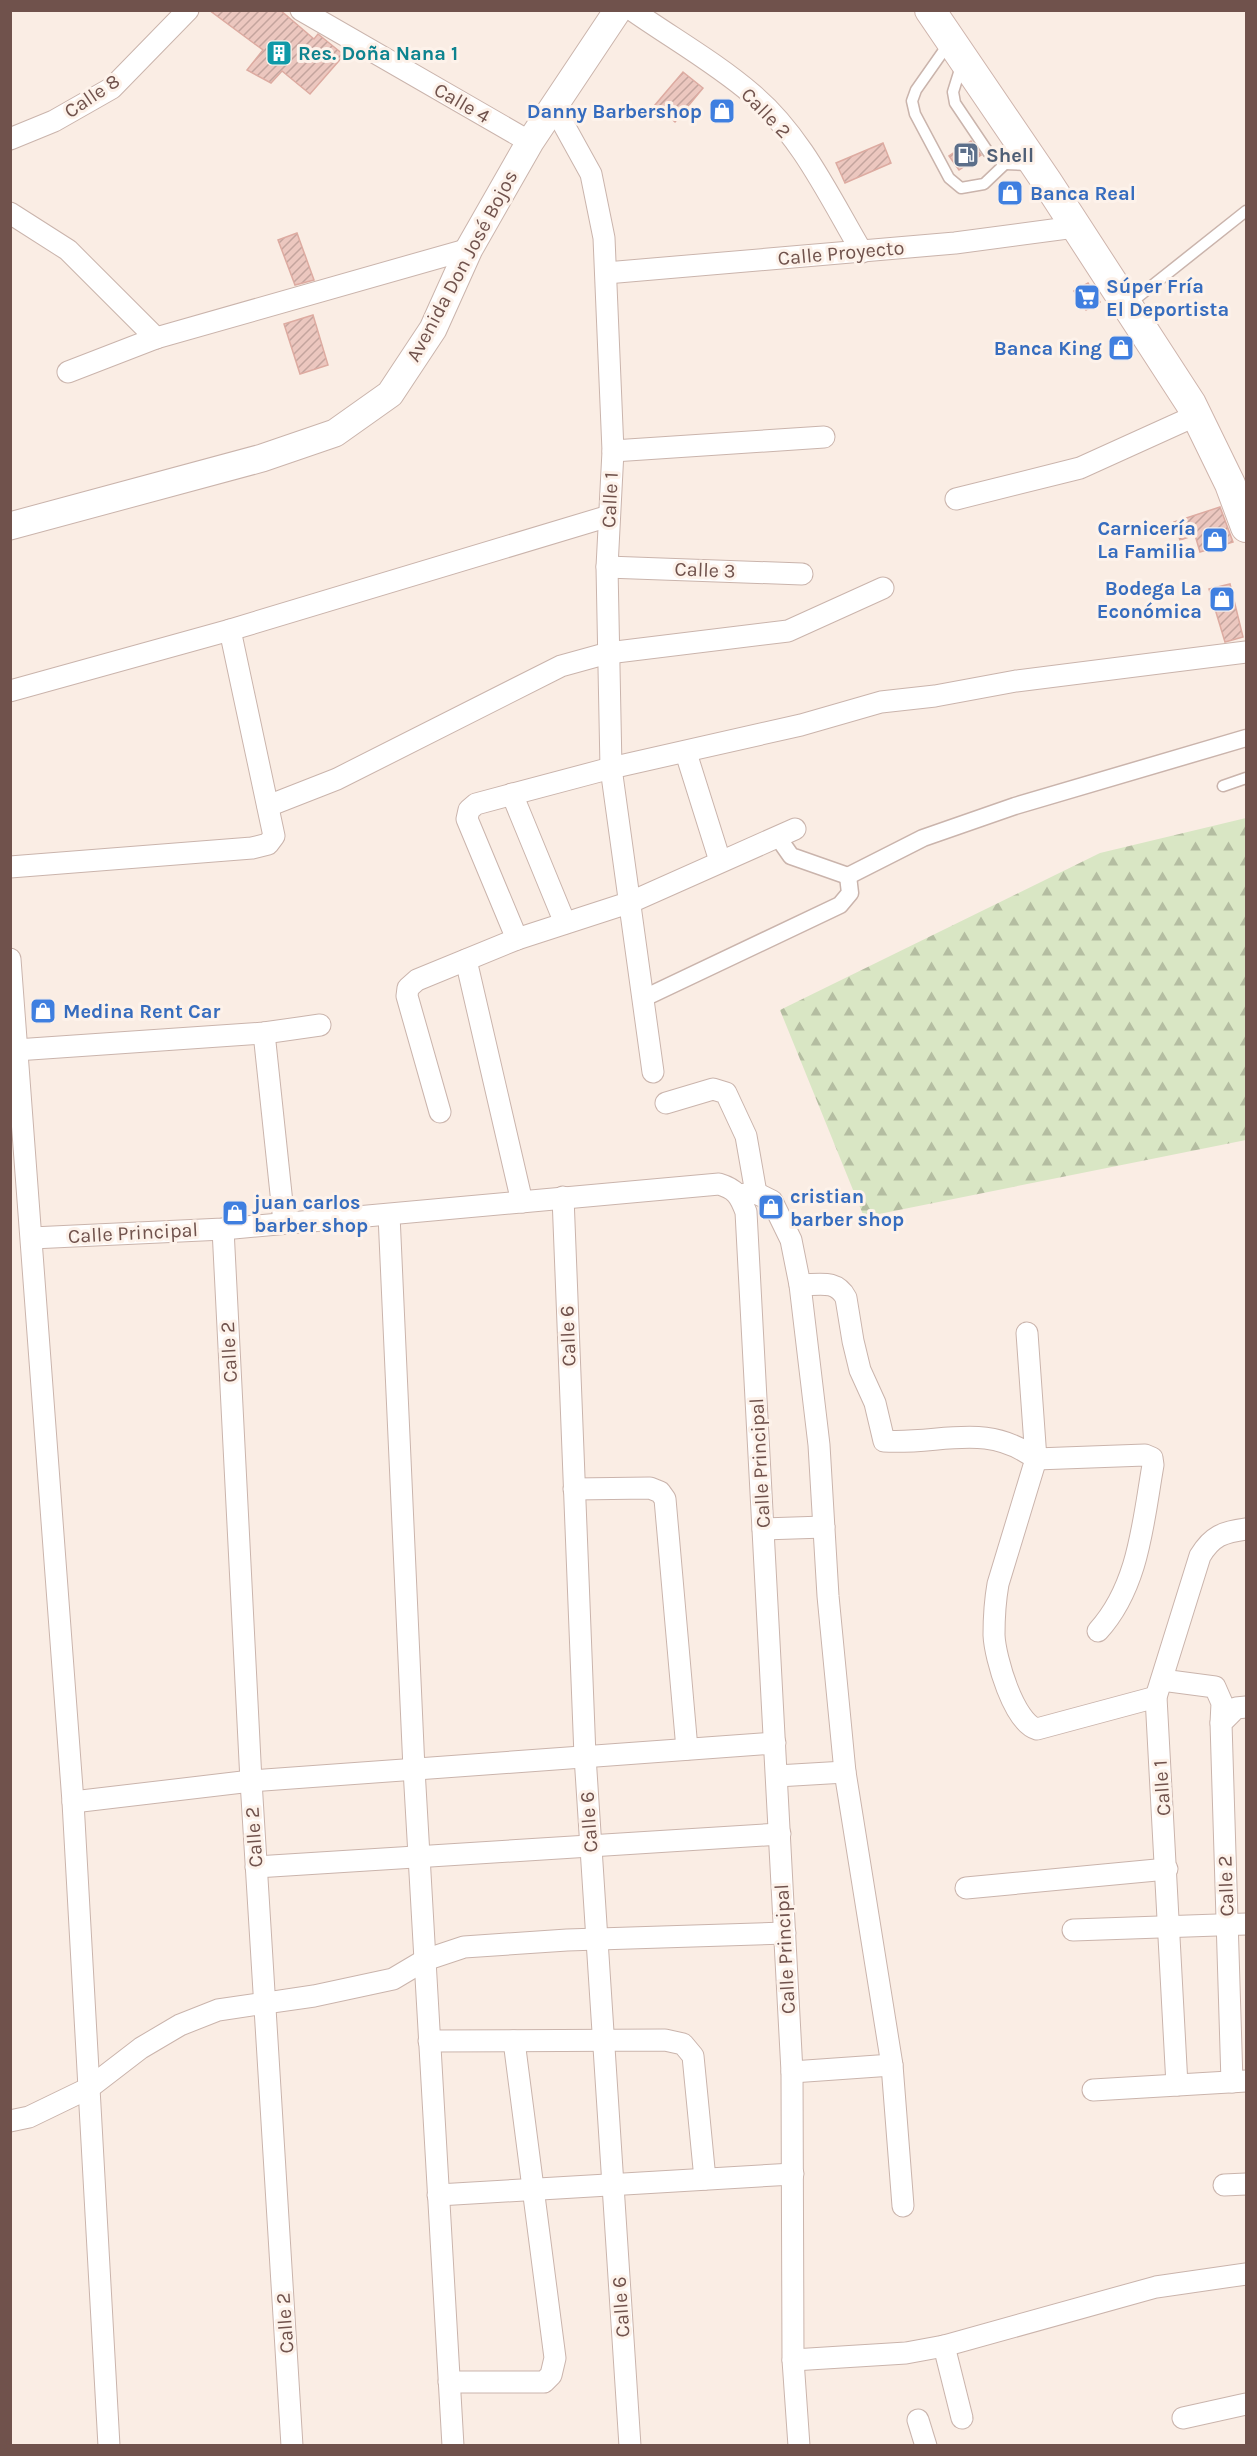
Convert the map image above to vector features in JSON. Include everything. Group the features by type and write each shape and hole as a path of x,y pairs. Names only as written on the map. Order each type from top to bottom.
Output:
{"main road":[{"path":"930,10 1128,305 1197,415 1230,483 1246,527"}],"street":[{"name":"Calle 8","path":"10,139 54,121 112,88 188,10"},
{"name":"Calle 4","path":"301,10 530,142"},
{"name":"Avenida Don José Bojos","path":"10,526 251,461 336,433 390,394 433,329 469,249 530,142 618,10"},
{"name":"Calle 2","path":"632,10 753,94 784,127 809,163 862,252"},
{"name":"Calle 1","path":"554,108 591,174 600,207 606,273 613,451 607,567 611,768 653,1072"},
{"path":"10,213 68,250 156,338"},
{"name":"Calle Proyecto","path":"606,273 955,243 1075,227"},
{"path":"68,372 156,338 469,249"},
{"path":"957,499 1080,468 1197,415"},
{"path":"613,451 824,437"},
{"path":"10,691 230,630 609,516"},
{"name":"Calle 3","path":"607,567 802,574"},
{"path":"268,806 338,779 561,666 608,653 788,631 883,588"},
{"path":"10,867 252,848 268,844 274,836 230,630"},
{"path":"517,939 467,819 469,810 476,804 611,768 686,753 881,702 935,696 1016,681 1246,651"},
{"path":"440,1112 407,996 408,988 417,980 517,939 631,902 786,833 791,856 848,876 923,838 1015,806 1246,738"},
{"path":"686,753 720,861"},
{"path":"512,794 565,923"},
{"path":"642,999 840,904 850,893 848,876"},
{"path":"10,959 73,1802 109,2445"},
{"path":"466,960 522,1202"},
{"path":"16,1050 264,1033 320,1025"},
{"path":"264,1033 284,1222"},
{"path":"666,1103 712,1089 726,1093 746,1137 748,1194 772,1201 791,1240 800,1285 819,1445 845,1772 892,2065 903,2206"},
{"name":"Calle Principal","path":"32,1238 223,1229 719,1184 748,1194 746,1212 792,2072 793,2360 799,2445"},
{"name":"Calle 6","path":"563,1197 585,1756 630,2445"},
{"path":"388,1215 414,1769 421,1857 429,2041 453,2445"},
{"name":"Calle 2","path":"223,1229 251,1781 292,2445"},
{"path":"800,1285 834,1284 841,1289 846,1298 860,1370 875,1403 884,1440 960,1436 996,1438 1021,1447 1036,1459 1145,1455 1152,1458 1154,1465 1137,1560 1109,1616 1098,1631"},
{"path":"1027,1333 1036,1459 998,1584 995,1601 997,1655 1020,1715 1031,1727 1037,1729 1159,1689"},
{"path":"574,1489 650,1488 660,1492 665,1499 687,1749"},
{"path":"763,1529 824,1527"},
{"name":"Calle 1","path":"1177,2085 1159,1689 1200,1556 1209,1542 1222,1532 1246,1529"},
{"name":"Calle 2","path":"1159,1689 1215,1687 1222,1702 1221,1723 1237,1925 1239,2082"},
{"path":"1221,1723 1236,1708 1246,1707"},
{"path":"73,1802 251,1781 775,1743"},
{"path":"777,1776 845,1772"},
{"path":"256,1867 780,1834"},
{"path":"966,1888 1167,1869"},
{"path":"1073,1930 1237,1925"},
{"path":"10,2121 29,2117 89,2088 141,2048 180,2025 218,2010 393,1979 425,1960 464,1947 597,1939 785,1933"},
{"path":"429,2041 664,2040 683,2043 690,2049 693,2056 705,2179"},
{"path":"449,2382 544,2382 551,2375 555,2358 514,2041"},
{"path":"792,2072 892,2065"},
{"path":"1093,2090 1239,2082"},
{"path":"438,2195 793,2174"},
{"path":"1224,2185 1246,2184"},
{"path":"793,2360 906,2353 944,2346 1156,2287 1246,2274"},
{"path":"944,2346 962,2418"},
{"path":"1183,2418 1246,2404"},
{"path":"918,2420 926,2445"}],"lane":[{"path":"957,50 916,90 912,102 915,114 949,178 960,188 984,184 1005,164"},
{"path":"957,50 953,92 955,103 988,152 1005,164 1036,166"},
{"path":"1128,305 1246,211"},
{"path":"1223,786 1246,778"}],"green space":[{"path":"1246,818 1246,1140 864,1217 780,1010 1100,853"}],"building":[{"path":"209,10 280,10 314,39 318,34 344,55 310,94 282,71 271,83 247,70 263,50"},
{"path":"683,72 703,88 675,122 655,105"},
{"name":"Shell","path":"971,141 981,155 959,170 949,156"},
{"path":"883,143 891,163 845,183 836,163"},
{"path":"297,233 314,280 295,285 278,240"},
{"name":"Súper Fría El Deportista","path":"1088,283 1100,302 1086,310 1074,291"},
{"path":"313,315 328,365 300,374 284,324"},
{"path":"1220,507 1233,542 1200,552 1195,535 1180,540 1174,522"},
{"path":"1230,584 1243,637 1225,642 1209,589"}],"place":[{"name":"Res. Doña Nana 1","path":"279,53"},
{"name":"Danny Barbershop","path":"722,111"},
{"name":"Shell","path":"966,155"},
{"name":"Banca Real","path":"1010,193"},
{"name":"Súper Fría El Deportista","path":"1087,297"},
{"name":"Banca King","path":"1121,348"},
{"name":"Carnicería La Familia","path":"1215,540"},
{"name":"Bodega La Económica","path":"1222,599"},
{"name":"Medina Rent Car","path":"43,1011"},
{"name":"cristian barber shop","path":"771,1207"},
{"name":"juan carlos barber shop","path":"235,1213"}]}
